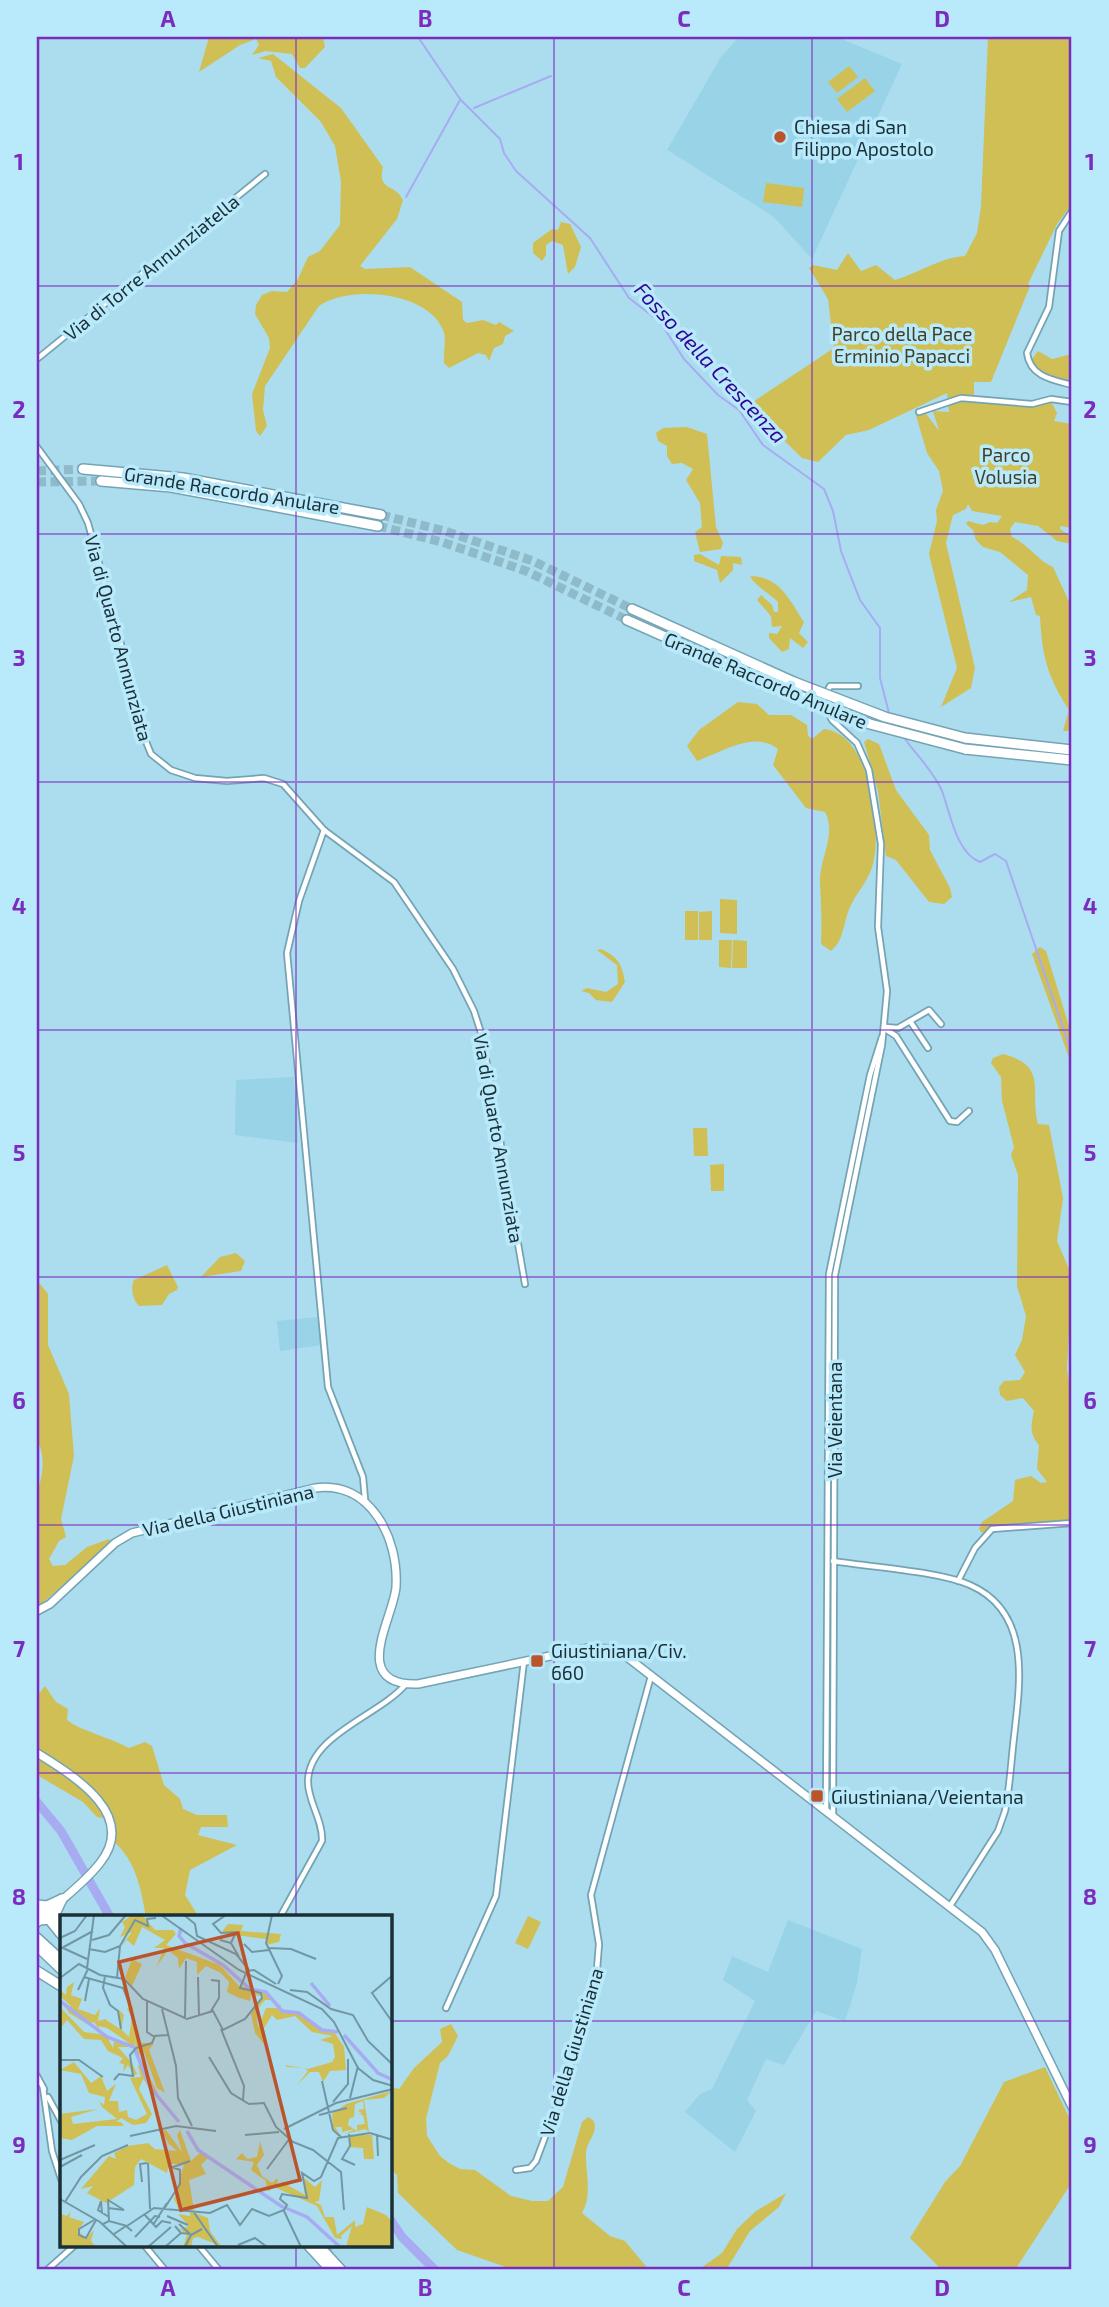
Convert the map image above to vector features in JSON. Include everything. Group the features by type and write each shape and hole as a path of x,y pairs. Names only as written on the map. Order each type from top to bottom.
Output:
{"highway":[{"name":"Grande Raccordo Anulare","path":"83,468 183,478 381,515"},
{"name":"Grande Raccordo Anulare","path":"101,481 170,487 378,526"},
{"name":"Grande Raccordo Anulare","path":"632,609 794,682 873,713 965,738 1072,750"},
{"name":"Grande Raccordo Anulare","path":"627,620 787,691 880,727 965,749 1072,760"},
{"path":"37,1906 47,1906 62,1899"},
{"path":"59,1930 54,1916 62,1899"},
{"path":"37,1906 41,1911 38,1922"},
{"path":"38,1922 48,1918 59,1930"},
{"path":"37,1938 60,1959"},
{"path":"37,1946 60,1968"},
{"path":"37,1972 60,1985"},
{"path":"311,2248 331,2270"},
{"path":"321,2248 341,2270"}],"street":[{"name":"Via di Torre Annunziatella","path":"37,359 265,174"},
{"path":"1072,211 1059,231 1049,307 1027,353 1039,374 1072,385"},
{"path":"919,412 961,398 1032,404 1052,399 1072,402"},
{"name":"Via di Quarto Annunziata","path":"37,447 79,504 89,523 120,640 136,717 151,754 171,770 200,779 276,780 324,830 393,881 446,955 474,1011 489,1070 525,1284"},
{"name":"Via Veientana","path":"833,1815 832,1320 837,1261 885,1028 887,991 878,927 882,860 876,808 863,752 853,738 832,720 822,701 825,691 832,685 858,686"},
{"path":"324,830 299,901 288,953 328,1387 363,1477 365,1499 381,1522 395,1578 395,1594 379,1640 379,1654 388,1674 406,1684 427,1683 566,1651 602,1648 622,1654 978,1928 995,1950 1072,2107"},
{"path":"885,1028 898,1028 931,1010 941,1024"},
{"path":"910,1021 928,1048"},
{"path":"885,1028 897,1036 953,1122 969,1111"},
{"name":"Via della Giustiniana","path":"37,1611 50,1604 116,1543 132,1533 318,1488 339,1488 365,1499"},
{"path":"958,1581 975,1548 992,1529 1072,1523"},
{"path":"831,1561 958,1581 985,1593 1004,1614 1018,1645 1020,1676 1003,1817 950,1906"},
{"name":"Via Veientana","path":"826,1810 831,1561"},
{"path":"446,2008 496,1896 524,1660"},
{"name":"Via della Giustiniana","path":"516,2170 526,2169 536,2161 565,2084 597,1969 599,1944 591,1895 652,1675"},
{"path":"281,1915 322,1841 308,1784 314,1760 324,1744 395,1695 406,1684"},
{"path":"37,1753 86,1787 103,1805 110,1823 110,1841 104,1857 95,1869 38,1922"},
{"path":"37,2076 60,2118"},
{"path":"43,2088 52,2151 60,2176"},
{"path":"47,2270 72,2248"},
{"path":"147,2248 165,2270"},
{"path":"201,2248 219,2270"}],"shaded area":[{"path":"739,37 837,37 902,64 812,259 773,216 667,150 721,57"},
{"path":"294,1077 298,1143 235,1135 236,1080"},
{"path":"317,1317 321,1345 280,1351 277,1321"},
{"path":"788,1920 862,1949 857,1983 845,2021 816,2011 784,2065 766,2059 747,2100 756,2111 735,2152 685,2112 700,2094 712,2089 755,2001 723,1980 732,1956 768,1972"}],"green space":[{"path":"209,37 323,37 325,47 305,68 300,68 292,54 265,51 252,55 259,45 256,39 240,45 199,72"},
{"name":"Parco della Pace Erminio Papacci","path":"988,37 1072,37 1072,204 1057,224 1028,284 1030,286 991,382 974,382 974,400 1025,406 1038,400 1051,401 1057,413 1054,421 1072,424 1072,528 1060,526 1060,529 1072,537 1072,544 1057,541 1038,526 1015,522 1010,529 1012,537 1053,567 1072,608 1072,731 1063,731 1069,710 1055,687 1047,665 1040,616 1036,615 1031,597 1009,602 1027,590 1028,575 1000,552 983,547 966,524 968,521 983,525 997,523 1002,516 972,511 968,504 966,509 953,515 946,543 975,668 971,688 941,707 957,668 929,554 937,521 936,510 943,491 939,471 927,453 915,412 921,407 939,431 933,411 949,412 947,393 869,430 846,435 818,462 802,458 748,405 834,348 828,299 809,268 813,265 837,270 848,253 861,271 876,265 895,280 946,260 965,256 977,233 981,207"},
{"path":"273,54 341,108 383,167 382,180 403,200 397,219 360,266 365,269 410,267 462,302 463,320 467,323 483,320 496,325 499,322 514,331 505,336 503,344 494,348 489,361 486,355 478,353 449,368 444,363 443,330 434,317 421,307 405,300 367,294 332,299 319,306 265,386 263,410 267,426 260,436 256,431 252,394 270,348 269,338 255,314 256,305 262,295 272,291 287,292 298,279 308,257 320,251 340,225 341,182 335,146 321,122 276,77 271,61 258,58"},
{"path":"849,66 858,77 837,93 828,82"},
{"path":"865,78 875,91 847,112 837,99"},
{"path":"766,183 804,188 802,207 763,202"},
{"path":"561,222 570,224 581,247 575,267 568,274 563,245 552,241 546,245 546,255 542,261 533,253 533,243 552,229 558,230"},
{"path":"1038,351 1052,359 1072,354 1072,386 1044,375 1029,363"},
{"path":"687,427 707,434 716,527 723,543 721,549 700,552 695,532 702,527 700,503 686,480 693,469 682,463 672,464 667,456 667,446 658,441 656,433 663,428"},
{"path":"700,554 719,565 721,556 741,557 742,565 733,563 733,570 720,583 717,570 694,561 694,555"},
{"path":"750,576 769,580 789,598 804,622 799,633 808,642 803,648 790,638 789,649 782,652 769,638 769,633 777,634 782,626 772,627 771,616 757,600 761,595 772,605 774,612 778,612 778,602"},
{"path":"738,702 757,704 769,715 791,715 807,725 808,736 812,739 824,729 840,735 853,747 863,764 874,807 876,829 873,864 848,912 840,938 831,951 821,944 820,874 829,829 825,812 806,808 773,765 778,749 769,744 738,744 697,761 687,746 699,730"},
{"path":"868,739 879,744 896,790 929,835 930,850 952,897 944,904 929,902 896,860 886,856 878,791 864,742"},
{"path":"720,899 737,900 737,934 720,933"},
{"path":"685,911 698,911 698,940 685,940"},
{"path":"712,911 712,940 699,940 699,912"},
{"path":"719,940 732,940 731,968 719,967"},
{"path":"733,940 747,941 747,968 732,968"},
{"path":"1040,947 1046,951 1072,1036 1072,1066 1032,954"},
{"path":"601,949 615,958 624,976 625,982 612,1002 596,1000 589,993 581,991 587,988 606,992 618,984 617,965 597,950"},
{"path":"1003,1054 1027,1065 1032,1072 1038,1124 1049,1125 1063,1198 1057,1241 1072,1276 1067,1369 1072,1400 1072,1522 1008,1524 982,1533 979,1529 982,1522 1013,1501 1015,1480 1031,1476 1041,1483 1047,1482 1037,1469 1039,1445 1032,1429 1034,1411 1023,1398 1007,1401 1000,1395 999,1387 1004,1381 1020,1380 1025,1372 1015,1355 1022,1340 1026,1316 1017,1286 1018,1175 1011,1155 1014,1147 1002,1101 1001,1077 991,1063 993,1058"},
{"path":"693,1128 707,1128 708,1156 694,1156"},
{"path":"724,1164 724,1191 711,1191 710,1165"},
{"path":"236,1253 245,1261 241,1271 201,1277 220,1257"},
{"path":"167,1265 177,1290 169,1294 162,1305 139,1306 133,1294 134,1280"},
{"path":"37,1280 48,1294 48,1345 69,1394 74,1456 61,1519 66,1537 59,1541 49,1559 53,1566 65,1565 87,1547 109,1539 111,1543 37,1608 37,1493 43,1466 37,1440"},
{"path":"45,1686 56,1702 68,1709 67,1720 72,1724 129,1748 145,1742 152,1746 164,1785 180,1799 183,1809 197,1815 227,1815 228,1827 201,1827 198,1835 237,1845 190,1870 185,1895 198,1915 146,1915 132,1866 113,1841 106,1809 88,1786 37,1751 37,1696"},
{"path":"37,1758 79,1785 95,1799 104,1813 103,1818 97,1817 83,1802 37,1775"},
{"path":"528,1916 541,1922 528,1949 515,1943"},
{"path":"451,2024 458,2036 448,2056 440,2063 426,2119 427,2136 440,2156 460,2169 475,2170 511,2196 532,2201 548,2201 563,2187 582,2122 588,2117 594,2121 595,2126 586,2152 588,2191 582,2213 610,2236 625,2241 649,2270 514,2270 457,2250 398,2193 397,2175 392,2171 392,2087 399,2089 414,2068 442,2042 440,2029"},
{"path":"1045,2067 1072,2124 1072,2182 1015,2270 942,2270 910,2238 945,2182 960,2166 1004,2082"},
{"path":"786,2193 779,2207 750,2231 726,2270 698,2270 722,2253 737,2229 756,2211"}],"waterway":[{"name":"Fosso della Crescenza","path":"418,37 460,99 500,139 504,153 516,171 590,238 629,298 660,322 684,359 718,395 739,410 763,445 824,489 833,511 841,551 860,600 880,628 880,678 889,713"},
{"path":"474,108 551,76"},
{"path":"406,197 460,100"},
{"name":"Fosso della Crescenza","path":"903,736 938,783 955,831 965,850 980,862 995,854 1006,861 1072,1054"},
{"path":"37,1802 61,1831 109,1915"},
{"path":"392,2222 402,2237 435,2270"},
{"path":"330,2248 334,2257"}],"tunnel":[{"path":"37,471 83,469"},
{"path":"37,482 101,481"},
{"path":"381,515 445,531 533,561 632,609"},
{"path":"378,526 442,542 526,571 627,620"}],"place":[{"name":"Chiesa di San Filippo Apostolo","path":"780,137"},
{"name":"Giustiniana/Civ. 660","path":"537,1661"},
{"name":"Giustiniana/Veientana","path":"817,1796"}],"park label":[{"name":"Parco Volusia","path":"1006,465"}]}
